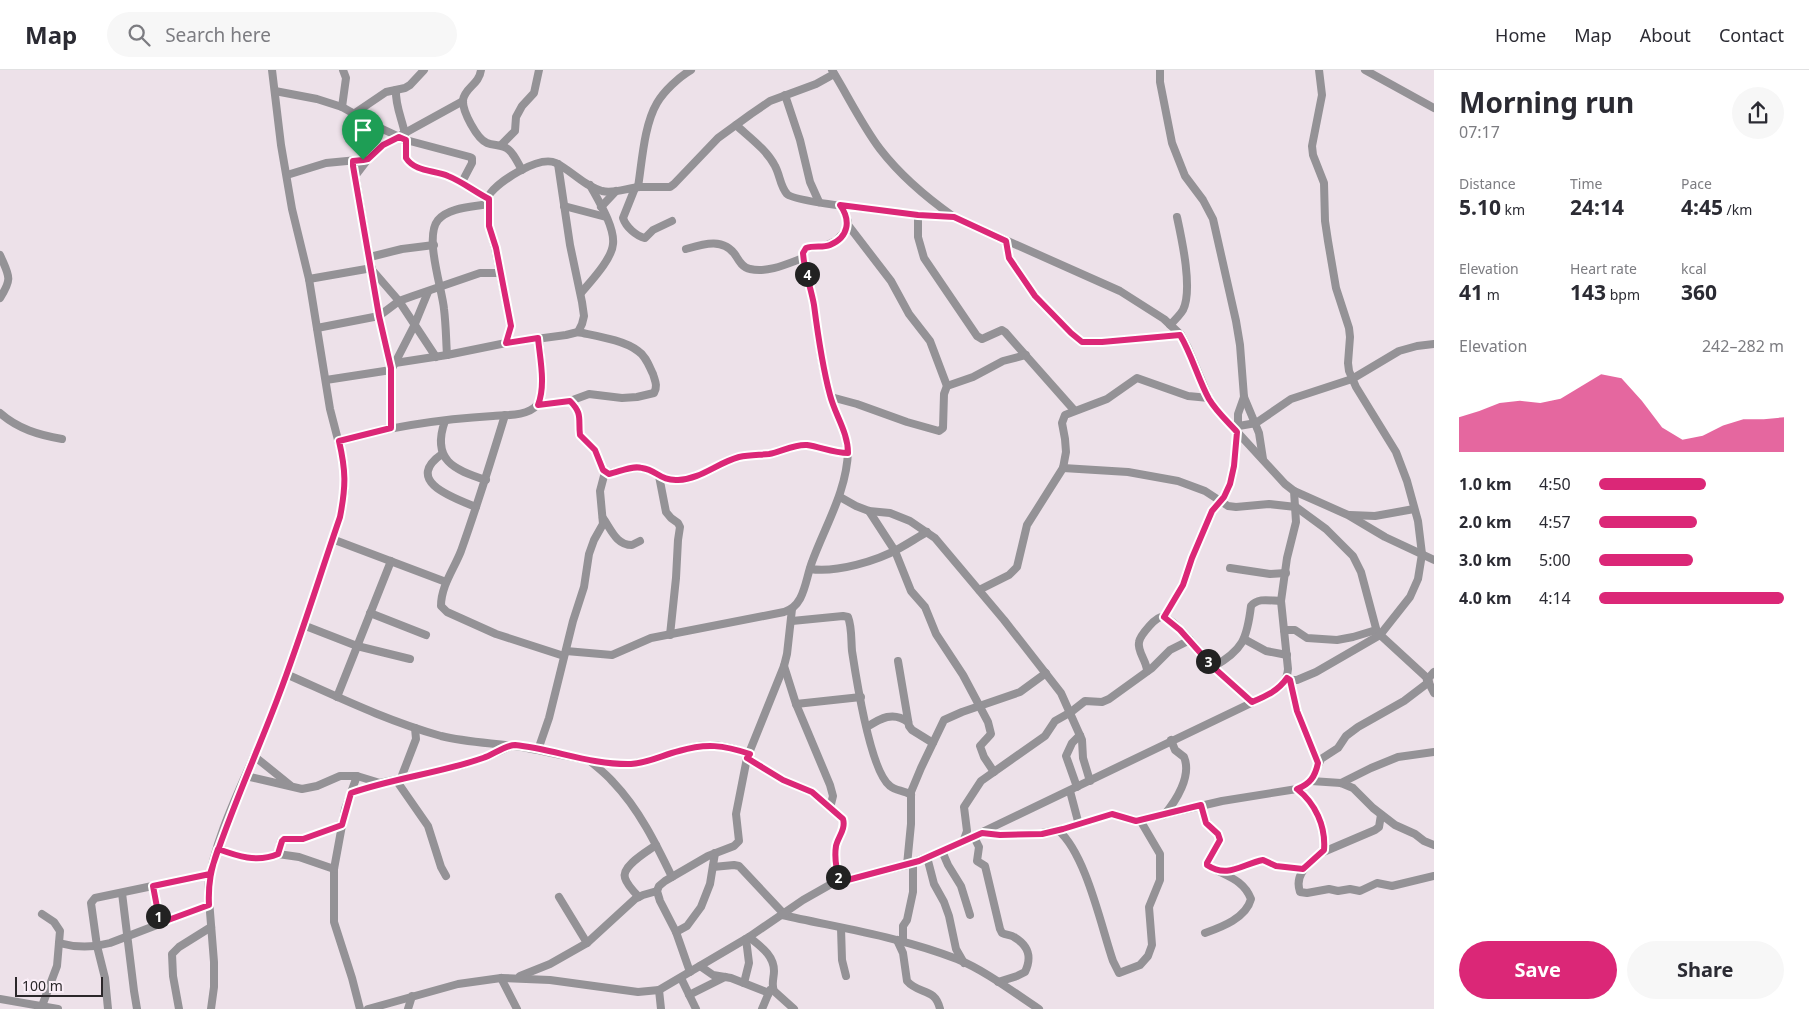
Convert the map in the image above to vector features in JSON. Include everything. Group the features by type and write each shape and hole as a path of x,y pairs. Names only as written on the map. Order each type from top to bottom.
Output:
{"street":[{"path":"211,1009 214,987 208,886 210,874 286,674 340,517 345,490 344,463 330,409 309,279 292,208 272,70"},
{"path":"342,107 346,78 343,70"},
{"path":"355,113 376,97 410,85 424,70"},
{"path":"355,176 368,159 383,145 403,137 463,101 467,91 478,80 480,70"},
{"path":"501,145 515,131 516,117 522,106 534,93 540,70"},
{"path":"625,224 623,215 636,188 649,124 657,103 672,86 691,70"},
{"path":"1160,70 1164,106 1172,143 1185,176 1203,200 1213,219 1237,329 1244,397 1256,423 1263,459"},
{"path":"1289,679 1297,680 1316,672 1378,633 1410,597 1418,579 1422,554 1407,481 1396,452 1361,397 1352,379 1348,363 1349,328 1336,288 1326,228 1324,183 1313,155 1312,146 1322,95 1319,70"},
{"path":"1365,70 1434,108"},
{"path":"506,343 511,326 489,226 489,201 492,191 499,185 522,170 548,162 558,164 590,185 603,191 672,186 718,138 736,125 770,101 816,84 833,72 881,150 920,190 954,217 1120,291 1164,319 1180,335 1188,348 1209,398 1218,411 1294,491 1348,515 1385,537 1434,560"},
{"path":"396,90 396,103 402,120 406,158 413,167 446,175 462,182 489,201"},
{"path":"275,91 317,98 342,107 403,137 472,158 472,163 462,182"},
{"path":"785,95 800,140 810,182 819,202"},
{"path":"463,101 471,123 479,137 485,142 501,145 511,151 522,170"},
{"path":"736,125 774,164 787,194 793,198 918,215 954,217"},
{"path":"287,175 326,163 368,159"},
{"path":"353,161 379,316 392,367 391,428"},
{"path":"558,164 570,245 581,293 584,316 578,332"},
{"path":"581,293 607,260 613,246 612,232 590,185"},
{"path":"601,207 616,191"},
{"path":"447,356 444,310 434,246 434,226 439,218 446,213 489,201"},
{"path":"830,397 939,431 943,428 946,386 927,336 909,314 891,281 848,225 847,217 840,205"},
{"path":"564,206 625,224 635,234 644,239 653,230 672,221"},
{"path":"918,215 918,237 924,258 977,336 982,339 1002,330 1074,410"},
{"path":"1170,325 1182,310 1186,295 1183,247 1177,217"},
{"path":"690,972 676,932 657,891 659,886 672,877 715,853 734,846 739,841 736,814 748,756 784,666 792,621 792,609 800,598 818,544 840,496 848,453 844,432 830,397 817,338 814,304 803,253 806,248 831,244 844,233 848,225"},
{"path":"1006,241 1009,258 1035,296 1082,342 1180,335"},
{"path":"686,249 704,244 718,243 727,246 741,264 748,269 757,270 768,270 803,258"},
{"path":"370,257 402,249 434,246"},
{"path":"0,256 9,282 0,298"},
{"path":"309,279 372,270"},
{"path":"372,270 399,301 436,357"},
{"path":"317,328 379,316 399,301 480,273 500,273"},
{"path":"392,367 414,326 428,292"},
{"path":"326,380 506,343 566,336 578,332 609,339 638,350 649,366 656,389 654,393 637,397 622,398 589,394 570,401 538,405 522,413 391,428 339,441"},
{"path":"538,338 542,387 538,405"},
{"path":"1236,428 1256,423 1291,399 1352,379 1399,351 1434,344"},
{"path":"946,386 972,377 1003,361 1026,355"},
{"path":"979,590 1009,575 1017,567 1027,526 1062,468 1066,446 1062,423 1064,415 1106,399 1137,378 1188,396 1209,398"},
{"path":"1164,617 1183,585 1212,511 1227,492 1232,476 1238,414 1244,397"},
{"path":"570,401 580,414 580,435 595,450 603,470 609,474 640,467 668,480 688,479 737,458 770,454 800,446 810,446 833,453 848,453"},
{"path":"0,413 24,430 41,436 62,439"},
{"path":"505,415 486,480 460,554 446,582 441,601 443,609 496,634 565,654 612,655 643,640 792,609"},
{"path":"444,421 440,437 442,454 448,463 458,470 486,480"},
{"path":"442,454 429,467 429,478 432,484 450,497 476,507"},
{"path":"1062,468 1128,472 1178,481 1205,491 1220,503 1236,507 1269,504 1296,507 1326,529 1353,556 1361,572 1378,633 1428,681 1434,693"},
{"path":"538,750 549,718 584,588 589,554 603,524 600,491 606,472"},
{"path":"659,476 666,512 680,527 670,634"},
{"path":"1294,491 1296,522 1287,558 1282,601 1284,630 1289,679 1297,711 1318,763"},
{"path":"840,496 856,506 869,511 890,513 917,525 935,538 1004,620 1061,693 1071,712 1083,744 1085,765 1090,781"},
{"path":"1348,515 1375,516 1414,509"},
{"path":"869,511 895,551 911,592 927,610 936,634 956,662 988,722 991,734 980,746 984,757 994,772"},
{"path":"603,518 620,542 632,545 640,541"},
{"path":"915,538 917,525"},
{"path":"810,569 833,570 874,559 895,551 927,532"},
{"path":"332,539 446,582"},
{"path":"337,696 392,561"},
{"path":"1230,568 1270,574 1286,573"},
{"path":"1213,667 1233,654 1244,639 1248,631 1253,603 1262,600 1282,601"},
{"path":"370,613 426,634"},
{"path":"792,621 848,617 860,697 876,759 885,780 891,787 911,795"},
{"path":"1147,671 1139,649 1139,641 1155,620 1159,617 1164,617 1190,640 1213,667 1252,702"},
{"path":"303,625 357,646 410,659"},
{"path":"1284,630 1295,630 1306,638 1337,640 1378,633"},
{"path":"1244,639 1266,651 1287,655"},
{"path":"963,842 967,831 964,806 980,781 1045,736 1058,718 1071,712 1085,701 1102,702 1109,699 1147,671 1170,650 1190,640"},
{"path":"898,661 908,722 912,730 933,743"},
{"path":"784,666 796,704 830,785 832,796 830,808"},
{"path":"978,835 1027,835 1058,830 1112,814 1130,820 1140,820 1201,805 1297,789 1311,781 1321,759 1338,748 1346,736 1358,727 1404,701 1428,681 1434,672"},
{"path":"940,1009 937,999 932,994 914,987 906,981 900,941 913,892 910,864 911,795 921,768 942,722 946,718 1020,692 1046,673"},
{"path":"286,674 371,712 428,732 465,740 512,745 590,761 634,764 707,745 720,746 748,756 783,780 812,792 844,822 836,845 834,861 840,882"},
{"path":"368,1009 458,984 501,978 550,980 638,992 659,990 747,938 816,892 833,883 910,864 963,842 1171,740 1270,694 1289,679"},
{"path":"796,704 860,697"},
{"path":"867,726 889,716 902,717 908,722"},
{"path":"399,779 416,740 415,728"},
{"path":"416,740 428,732"},
{"path":"1079,824 1074,789 1066,756 1069,747 1080,735"},
{"path":"1164,815 1176,798 1186,770 1184,757 1175,750 1171,740"},
{"path":"351,793 380,783 463,765 487,757 512,745"},
{"path":"1341,783 1398,757 1434,752"},
{"path":"254,756 292,786"},
{"path":"590,761 613,782 632,804 672,877"},
{"path":"246,776 302,789 309,788 334,777 357,776 380,783"},
{"path":"357,776 342,825 334,869 334,922 360,1009"},
{"path":"399,779 428,826 441,868 446,876"},
{"path":"1311,781 1341,783 1353,788 1381,815 1398,828 1415,834 1424,841 1434,845"},
{"path":"1297,789 1306,796 1319,815 1324,839 1324,850 1303,869 1300,875 1298,886 1300,892 1307,893 1329,889 1338,891 1360,890 1377,883 1392,886 1434,876"},
{"path":"1201,805 1206,823 1218,834 1220,840 1207,865 1236,880 1247,890 1250,899 1242,914 1220,928 1205,933"},
{"path":"1321,853 1375,830 1379,826 1381,815"},
{"path":"1058,830 1065,836 1085,876 1113,961 1119,973 1140,965 1148,956 1152,945 1149,907 1160,880 1160,854 1140,820"},
{"path":"278,854 284,839 303,839 342,825"},
{"path":"978,835 977,861 985,866 1000,929 1002,933 1014,937 1026,949 1029,956 1025,972 998,982"},
{"path":"639,897 626,881 624,871 631,863 656,845"},
{"path":"218,849 245,858 267,857 278,854 298,857 334,869"},
{"path":"942,851 961,886 970,915"},
{"path":"676,932 688,926 701,906 708,891 715,853"},
{"path":"927,858 934,884 949,916 956,949 964,963"},
{"path":"1222,872 1263,860 1276,866 1303,869"},
{"path":"713,867 739,866 783,914 900,941 964,963 998,982 1039,1009"},
{"path":"108,1009 105,978 97,946 91,902 95,898 210,874"},
{"path":"153,886 160,923"},
{"path":"516,978 550,964 587,943 624,907 639,897 657,891"},
{"path":"122,892 134,991 138,1009"},
{"path":"559,897 587,943"},
{"path":"59,943 70,946 97,946 209,905"},
{"path":"42,914 58,926 60,931 57,966 42,1006"},
{"path":"179,1009 171,959 172,954 179,947 210,927"},
{"path":"841,928 842,960 846,976"},
{"path":"744,983 749,963 747,938"},
{"path":"747,938 766,952 772,961 774,974 771,990 762,1009"},
{"path":"700,966 713,975 771,990 794,1009"},
{"path":"689,994 726,977"},
{"path":"501,978 517,1009"},
{"path":"681,978 696,1009"},
{"path":"659,990 661,1009"},
{"path":"408,1009 412,996"},
{"path":"0,999 16,1006 42,1006 58,1009"}],"route":[{"path":"363,160 353,161 353,166 379,316 391,368 391,428 339,441 346,477 340,517 265,732 229,816 218,849 210,874 153,886 160,923 209,905 208,886 218,849 245,858 273,856 278,854 282,841 286,838 303,839 342,825 351,793 380,783 463,765 487,757 512,745 590,761 621,764 634,764 693,747 707,745 733,748 750,754 747,758 783,780 812,792 843,819 844,824 836,845 834,861 840,882 919,861 982,833 1000,835 1042,834 1112,814 1136,821 1201,805 1206,823 1218,834 1220,840 1207,863 1214,870 1229,871 1255,861 1263,860 1276,866 1303,869 1324,850 1324,839 1319,815 1306,796 1297,789 1311,781 1318,763 1297,711 1290,680 1287,678 1282,686 1252,702 1213,667 1180,630 1164,617 1183,585 1212,511 1220,503 1230,484 1237,442 1237,432 1209,398 1188,348 1180,335 1090,343 1082,342 1035,296 1009,258 1006,251 1006,241 954,217 918,215 840,205 847,217 847,229 831,244 806,248 803,258 814,304 817,338 830,397 844,432 848,453 833,453 805,445 770,454 744,456 724,462 713,470 696,477 678,480 668,480 640,467 609,474 603,470 595,450 580,435 580,414 570,401 538,405 542,387 538,338 506,343 511,326 496,248 489,226 489,199 461,181 446,175 413,167 406,158 406,140 399,137 383,145 368,159 363,160"}]}
